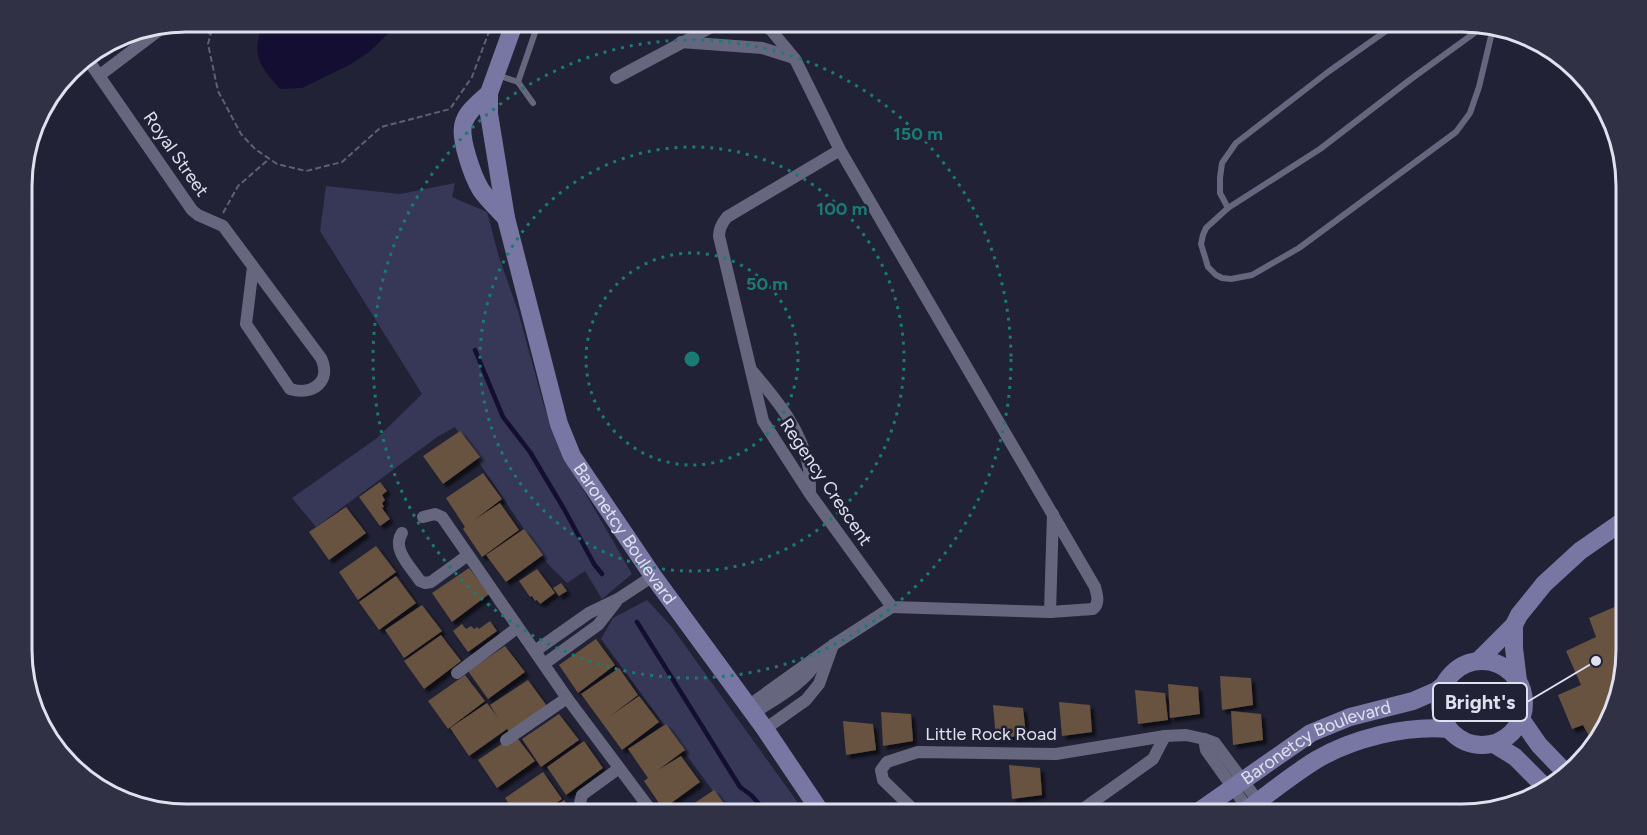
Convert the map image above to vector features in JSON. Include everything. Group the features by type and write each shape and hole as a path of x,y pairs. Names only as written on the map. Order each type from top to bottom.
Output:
{"street":[{"name":"Baronetcy Boulevard","path":"511,32 489,93 489,114 506,218 559,424 572,456 653,576 765,729 815,804"},
{"path":"616,78 701,32"},
{"path":"751,710 795,684 813,669 820,655 892,607 1050,612 1093,609 1098,599 1095,587 1053,513 840,150 795,59 773,32"},
{"path":"100,75 153,35"},
{"path":"681,42 762,48 795,59"},
{"name":"Royal Street","path":"92,64 192,210 223,226 251,263 321,358 325,365 325,373 320,383 309,391 299,392 291,389 246,324 251,263"},
{"name":"Baronetcy Boulevard","path":"489,93 468,115 488,185 490,200 506,218"},
{"name":"Regency Crescent","path":"840,150 727,217 721,225 719,236 764,421 810,494 892,607"},
{"path":"751,370 778,401 793,425 806,455 810,494"},
{"path":"1050,612 1053,513"},
{"path":"423,517 432,514 442,517 517,628 618,769 646,804"},
{"path":"1478,662 1514,625 1519,615 1544,584 1580,551 1616,526"},
{"path":"402,533 398,541 398,548 422,582 431,582 468,555"},
{"path":"535,651 589,613 618,599 653,576"},
{"path":"543,664 598,625 618,599"},
{"path":"1514,625 1518,681 1525,702 1521,719 1511,735 1494,744 1481,746 1467,743 1456,736 1443,719 1441,696 1445,684 1452,674 1469,663 1489,662 1500,665 1518,681"},
{"path":"457,673 517,628"},
{"path":"765,729 806,700 819,684 833,645"},
{"name":"Baronetcy Boulevard","path":"1210,803 1317,730 1350,717 1413,701 1436,691 1445,684"},
{"path":"506,740 567,698"},
{"path":"1521,719 1539,745 1560,767"},
{"name":"Baronetcy Boulevard","path":"1256,803 1311,764 1343,747 1407,730 1449,729"},
{"name":"Little Rock Road","path":"907,803 883,780 881,770 887,762 918,752 1056,754 1165,736 1186,735 1204,739 1206,750 1237,783 1247,803"},
{"path":"1091,803 1153,759 1165,736"},
{"path":"1494,744 1515,757 1540,782"},
{"path":"580,804 582,795 618,769"}],"lane":[{"path":"518,82 535,32"},
{"path":"1228,208 1220,193 1220,178 1222,163 1236,143 1384,32"},
{"path":"1475,32 1320,149 1228,208 1206,228 1203,236 1201,244 1208,267 1222,278 1245,278 1252,275 1299,248 1456,132 1470,113 1479,87 1492,34"},
{"path":"496,75 518,82 533,103"}],"path":[{"path":"207,32 210,34 208,44 218,91 241,134 255,149 277,164 306,171 342,162 381,127 450,109 472,76 489,32"},
{"path":"217,223 238,186 269,159"}],"shaded area":[{"path":"260,32 390,32 368,53 351,64 302,88 280,89 262,65 257,50"},
{"path":"455,183 452,197 487,212 499,257 518,311 544,406 563,455 632,574 602,599 585,571 567,583 547,563 455,427 437,437 316,527 292,498 377,438 422,394 320,231 326,186 400,194"},
{"path":"647,600 671,626 798,804 722,804 601,639 613,618"}],"building":[{"path":"460,431 480,457 443,484 423,456"},
{"path":"483,473 502,499 474,520 500,503 519,530 482,557 446,498"},
{"path":"380,482 387,491 382,495 385,500 382,508 390,519 380,526 359,497"},
{"path":"346,507 366,533 329,560 309,532"},
{"path":"524,529 543,555 506,582 486,555"},
{"path":"376,546 396,572 358,600 339,572"},
{"path":"469,568 489,594 452,622 432,593"},
{"path":"537,569 555,593 540,604 532,596 530,597 519,581"},
{"path":"396,576 416,603 379,630 359,602"},
{"path":"561,583 567,591 559,596 553,588"},
{"path":"422,605 442,631 404,658 385,630"},
{"path":"1616,606 1613,679 1600,717 1589,735 1583,725 1572,729 1558,695 1581,685 1566,651 1596,637 1589,618"},
{"path":"490,621 497,631 468,652 453,631 462,624 466,629 471,626 479,629"},
{"path":"441,635 461,661 424,689 404,661"},
{"path":"596,639 615,665 578,693 559,665"},
{"path":"505,646 525,672 488,699 468,671"},
{"path":"619,668 638,695 609,717 639,696 659,722 622,750 581,694"},
{"path":"465,675 485,701 448,729 428,701"},
{"path":"1220,676 1251,678 1253,705 1222,710"},
{"path":"528,680 547,706 510,733 507,729 469,756 450,728 487,703 499,719 490,705"},
{"path":"1168,684 1198,687 1200,714 1170,718"},
{"path":"1135,690 1165,693 1168,720 1138,724"},
{"path":"1059,702 1090,705 1092,732 1062,736"},
{"path":"993,705 1023,708 1026,735 996,739"},
{"path":"1231,711 1261,714 1263,740 1233,745"},
{"path":"881,712 911,714 913,741 883,746"},
{"path":"559,714 579,740 541,767 522,739"},
{"path":"843,721 873,724 876,750 846,755"},
{"path":"666,724 685,750 658,770 681,756 700,782 670,804 659,804 644,781 648,778 628,749"},
{"path":"515,735 535,761 497,788 478,760"},
{"path":"584,741 603,768 566,795 547,767"},
{"path":"1009,765 1040,768 1042,795 1012,799"},
{"path":"543,772 562,799 555,804 509,804 505,798"},
{"path":"714,790 724,804 694,804"}],"waterway":[{"path":"475,350 503,417 530,452 594,564 602,574"},
{"path":"637,622 740,787 759,804"}],"place":[{"name":"Bright's","path":"1596,661"}]}
